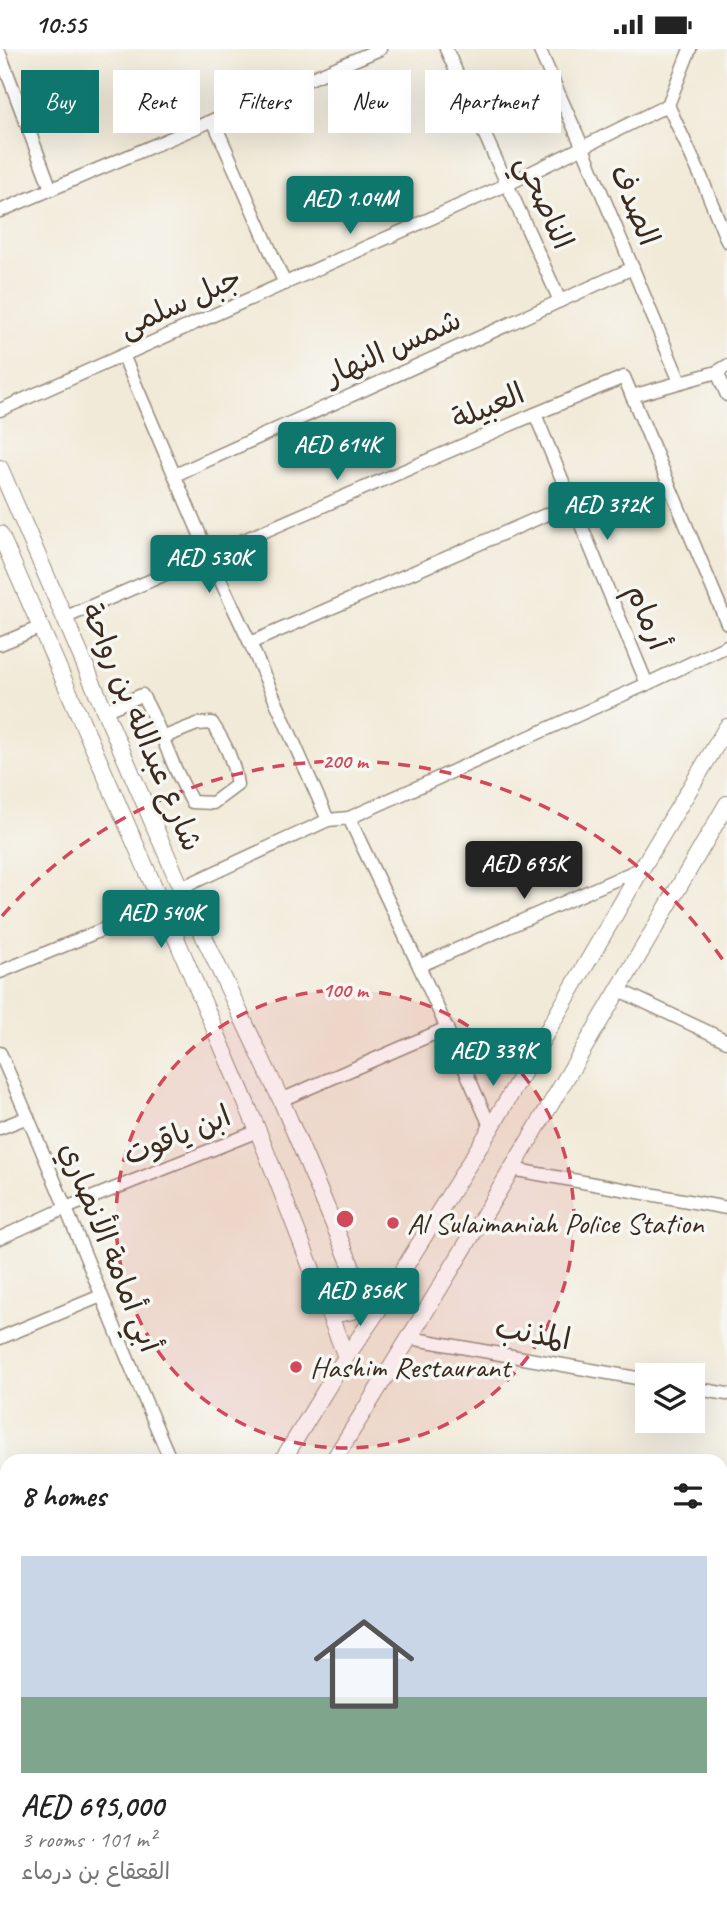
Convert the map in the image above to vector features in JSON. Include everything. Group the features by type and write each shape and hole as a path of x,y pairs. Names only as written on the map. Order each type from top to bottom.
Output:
{"street":[{"path":"0,211 380,49"},
{"name":"الناصحي","path":"446,49 560,301"},
{"name":"الصدف","path":"539,49 680,382"},
{"path":"690,49 668,105 727,241"},
{"path":"0,54 51,189"},
{"name":"جبل سلمى","path":"0,410 508,184 668,105"},
{"path":"213,120 285,284"},
{"name":"شمس النهار","path":"175,475 633,268"},
{"path":"123,355 327,820"},
{"path":"727,395 722,369 632,396 727,623"},
{"name":"العبيلة","path":"64,618 624,377 632,396"},
{"name":"أرمام","path":"535,414 647,684"},
{"name":"شارع عبدالله بن رواحة","path":"0,468 181,888 281,1100 353,1269 377,1312"},
{"path":"250,643 573,503"},
{"name":"شارع عبدالله بن رواحة","path":"0,534 258,1131 346,1357"},
{"path":"0,644 41,627"},
{"path":"181,888 327,820 349,818 727,646"},
{"path":"104,711 142,695 155,717 162,738 192,802 214,803 237,785 235,767 212,723 197,724 162,738"},
{"path":"286,1454 491,1128 727,727"},
{"path":"338,1454 619,991 727,804"},
{"path":"349,818 491,1128"},
{"path":"419,966 642,868"},
{"path":"1,970 162,905"},
{"path":"619,991 727,1041"},
{"path":"281,1100 447,1028"},
{"name":"أبي أمامة الأنصاري","path":"0,1053 167,1454"},
{"path":"0,1128 28,1117"},
{"name":"ابن ياقوت","path":"0,1238 66,1208 258,1131"},
{"path":"511,1169 727,1208"},
{"path":"319,1289 337,1314 353,1311 362,1299 353,1269"},
{"path":"0,1338 101,1296"},
{"name":"المذنب","path":"410,1338 635,1378"},
{"path":"705,1390 727,1394"}],"place":[{"name":"Al Sulaimaniah Police Station","path":"393,1223"},
{"name":"Hashim Restaurant","path":"296,1367"}]}
